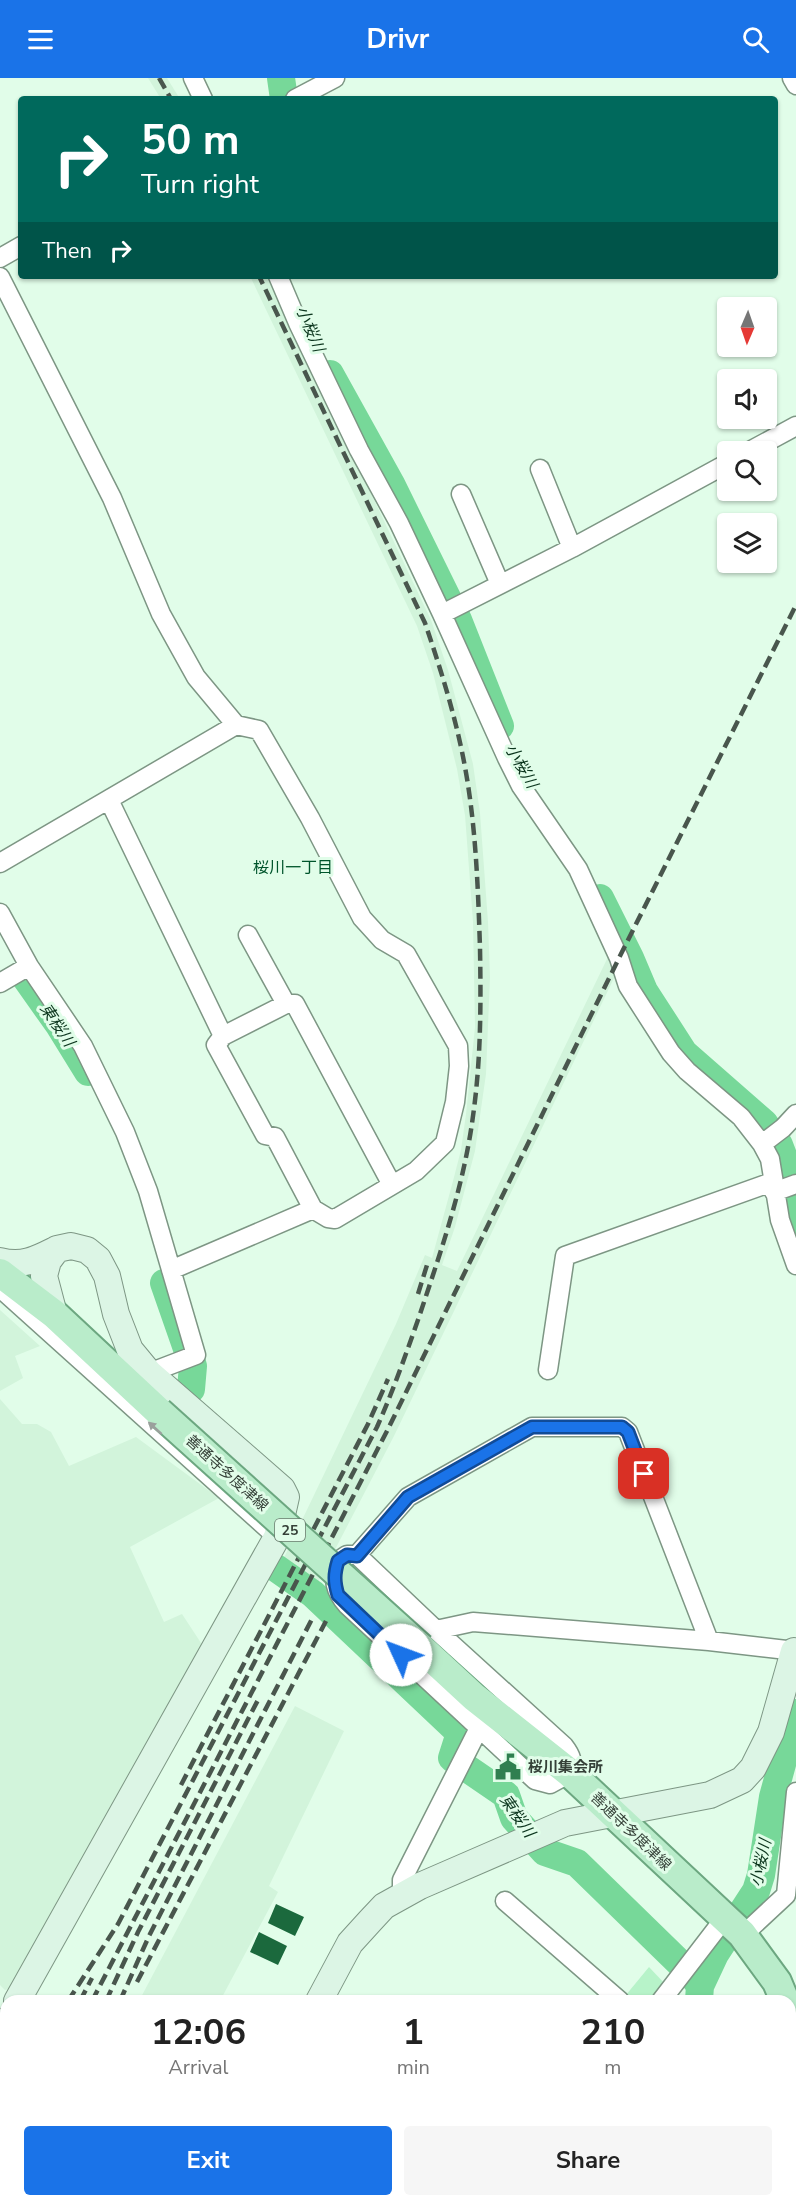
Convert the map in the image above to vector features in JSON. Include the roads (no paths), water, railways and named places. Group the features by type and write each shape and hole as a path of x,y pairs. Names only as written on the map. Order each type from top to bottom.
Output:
{"main road":[{"name":"善通寺多度津線","path":"0,1273 54,1314 159,1412 428,1639 474,1697 570,1773 733,1927 777,1982 782,1995"}],"street":[{"path":"193,78 202,96"},
{"path":"300,96 335,78"},
{"path":"792,78 796,85"},
{"path":"0,258 18,248"},
{"path":"0,277 112,498 161,614 196,677 236,725 259,730 310,818 362,918 382,940 406,954 458,1046 459,1066 445,1143 416,1171 335,1219 328,1218 313,1209 275,1137 265,1135 216,1045 223,1036 286,1004 295,1004 392,1185"},
{"path":"279,279 359,450 399,524 451,609 507,758 521,786 578,869 619,958 628,986 671,1053 687,1071 741,1117 770,1138"},
{"path":"768,441 796,426"},
{"path":"540,469 572,548"},
{"path":"451,609 572,548 717,469"},
{"path":"460,494 500,584"},
{"path":"0,863 236,725"},
{"path":"109,800 223,1036"},
{"path":"0,913 29,966 83,1046 125,1132 148,1191 196,1355 149,1373"},
{"path":"248,935 286,1004"},
{"path":"0,983 29,966"},
{"path":"796,1114 770,1138 770,1159 782,1186 780,1220 796,1265"},
{"path":"548,1370 565,1256 782,1186"},
{"path":"171,1270 313,1209"},
{"path":"0,1262 29,1263 57,1249 71,1246 87,1250 98,1258 107,1276 116,1314 130,1350 149,1373 282,1489 286,1497 277,1538 19,1995"},
{"path":"54,1314 44,1276 48,1261 57,1249"},
{"path":"0,1288 277,1538"},
{"path":"357,1556 408,1497 532,1427 622,1427 628,1432 709,1641"},
{"path":"322,1995 350,1943 384,1906 402,1896 458,1868 565,1823 710,1795 742,1780 753,1768 771,1732 795,1647 473,1622 428,1639 357,1556 347,1555 338,1561 334,1572 334,1584 338,1595 535,1780 550,1784 570,1773"},
{"path":"402,1896 402,1880 479,1728"},
{"path":"666,1995 685,1969 733,1927 791,1896 796,1792"},
{"path":"505,1901 613,1995"}],"waterway":[{"name":"小桜川","path":"281,78 284,96"},
{"name":"小桜川","path":"330,374 391,484 458,620 500,726"},
{"name":"小桜川","path":"600,898 644,991 684,1053 764,1123 779,1145 787,1166 796,1223"},
{"name":"東桜川","path":"25,977 59,1025 88,1072"},
{"name":"東桜川","path":"164,1283 193,1366 191,1389"},
{"name":"東桜川","path":"276,1568 313,1594 460,1733 452,1758 506,1795 514,1818 545,1852 577,1863 693,1976 700,1986"},
{"name":"小桜川","path":"699,1995 700,1986 715,1954 756,1891 761,1875 773,1797 796,1713"}],"railway":[{"path":"159,78 169,96"},
{"path":"72,1995 118,1924 377,1427 414,1331 451,1218 464,1167 476,1095 480,1011 477,880 469,790 453,712 425,623 260,279"},
{"path":"95,1995 387,1431 619,958 796,605"},
{"path":"418,1294 427,1265"},
{"path":"181,1785 368,1424 388,1379"},
{"path":"123,1995 149,1936 314,1615"},
{"path":"137,1982 326,1621"},
{"path":"109,1995 138,1932 259,1698"},
{"path":"83,1995 92,1978"}],"place":[{"name":"桜川集会所","path":"508,1767"}],"district":[{"name":"桜川一丁目","path":"293,868"}]}
